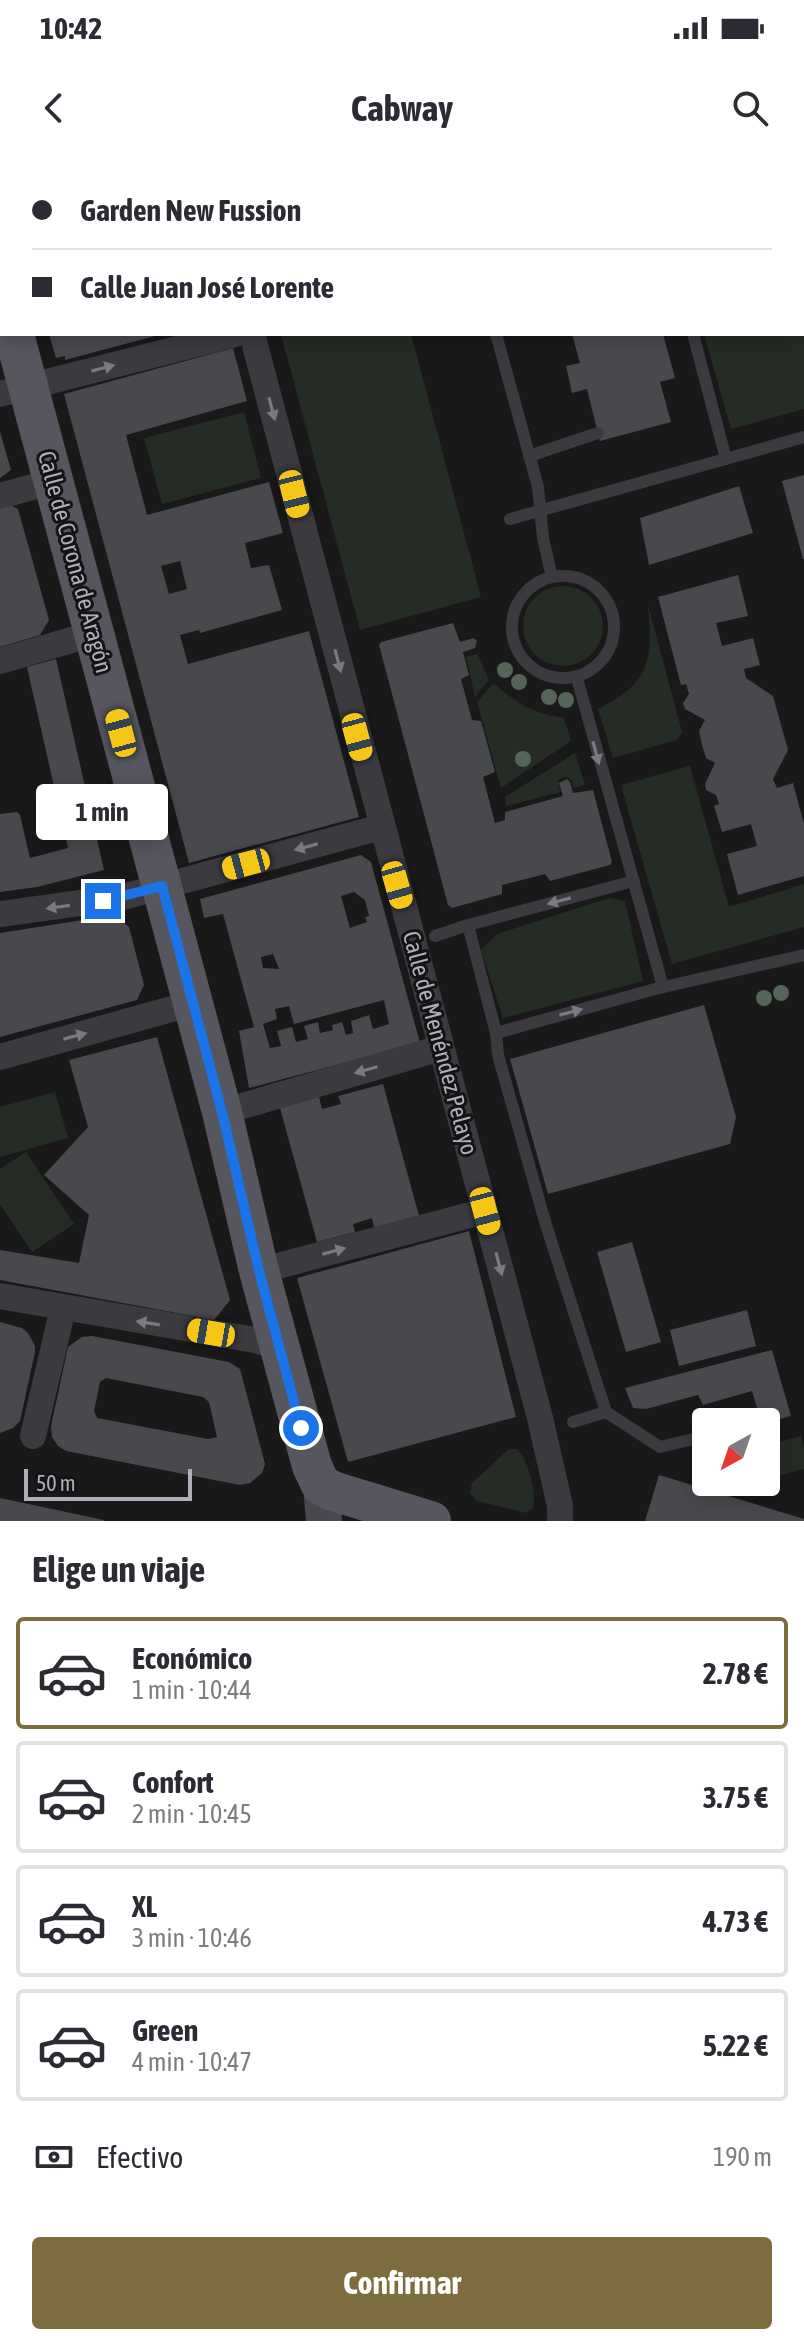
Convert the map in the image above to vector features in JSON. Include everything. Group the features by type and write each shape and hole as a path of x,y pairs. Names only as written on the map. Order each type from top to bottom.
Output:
{"main road":[{"name":"Calle de Corona de Aragón","path":"14,336 14,391 54,481 222,1112 259,1271 323,1503"},
{"path":"323,1503 350,1497 431,1521"}],"street":[{"path":"14,391 228,336"},
{"name":"Calle de Menéndez Pelayo","path":"253,336 540,1418 560,1506 560,1521"},
{"path":"0,496 54,481"},
{"path":"0,661 95,633"},
{"path":"0,914 123,897 381,827"},
{"path":"0,1057 193,1003"},
{"path":"222,1112 441,1048"},
{"path":"259,1271 485,1211"},
{"path":"0,1296 255,1340 280,1347"},
{"path":"33,1436 63,1308"}],"lane":[{"path":"497,336 529,456 552,577"},
{"path":"694,336 726,459"},
{"path":"529,456 598,433"},
{"path":"510,519 804,437"},
{"path":"570,576 594,586 611,607 615,624 613,642 606,658 593,670 577,678 552,677 530,667 519,654 513,639 512,623 524,593 537,582 552,577 570,576"},
{"path":"577,678 663,987"},
{"path":"435,936 634,881"},
{"path":"468,925 496,1033 498,1055 546,1225 606,1412 660,1447 692,1439"},
{"path":"496,1033 663,987 804,955"},
{"path":"573,1422 606,1412"}],"shaded area":[{"path":"282,336 412,336 481,597 360,630"},
{"path":"705,336 804,336 804,409 731,429"},
{"path":"244,412 261,478 162,504 144,438"},
{"path":"563,586 578,589 591,598 600,611 603,626 600,641 591,654 578,663 563,666 548,663 535,654 526,641 523,626 526,611 535,598 548,589"},
{"path":"648,605 682,732 677,740 613,758 598,709 629,690 645,668 650,641"},
{"path":"477,654 489,680 475,697 466,657"},
{"path":"493,683 526,706 564,718 571,741 501,788 477,702"},
{"path":"575,753 585,785 574,788 568,777 561,778 558,781 560,792 506,806 505,797"},
{"path":"690,766 729,907 804,884 804,927 672,964 621,785"},
{"path":"609,898 625,901 643,981 503,1018 481,950 497,934"},
{"path":"55,1092 68,1138 0,1157 0,1107"},
{"path":"26,1152 74,1224 32,1252 0,1204 0,1169"},
{"path":"801,1436 804,1469 780,1475 780,1441"},
{"path":"509,1449 517,1449 521,1454 531,1477 534,1502 533,1508 526,1513 477,1501 470,1493 472,1483"}],"building":[{"path":"50,336 155,336 65,360 65,356 56,358"},
{"path":"573,336 664,336 675,378 660,382 671,422 600,441 587,389 572,393 566,366 580,363"},
{"path":"233,348 247,401 126,435 147,515 269,482 283,533 245,543 251,568 269,565 282,610 200,633 199,630 180,635 188,664 309,631 359,817 189,863 64,394","holes":["180,561 187,589 169,594 161,566"]},
{"path":"0,432 11,470 0,478"},
{"path":"804,475 804,559 803,559 782,481"},
{"path":"739,486 753,533 649,565 640,518"},
{"path":"6,503 18,509 49,620 40,635 0,647 0,505"},
{"path":"738,575 748,616 716,623 722,646 753,638 760,665 744,669 746,678 773,696 788,750 773,779 777,788 793,783 804,824 804,876 738,895 727,854 757,846 751,824 722,832 714,806 719,804 716,795 706,790 705,784 715,763 706,758 702,745 699,731 705,720 685,709 683,703 689,694 686,684 681,685 658,597"},
{"path":"453,623 460,642 474,638 477,641 475,648 463,652 469,675 461,679 472,720 481,721 495,772 483,777 495,823 505,820 505,812 563,796 559,783 567,779 573,793 593,790 612,862 610,865 550,881 545,874 502,885 502,894 452,908 448,905 379,645"},
{"path":"56,659 104,870 37,887 0,892 0,814 17,812 20,815 30,858 68,848 27,667"},
{"path":"361,855 371,862 420,1043 249,1088 239,1031 254,1027 223,914 204,918 200,899","holes":["354,892 365,900 369,916 365,917 367,922 350,928 341,896","273,954 279,969 263,968 261,957","384,1000 389,1024 373,1029 369,1015 351,1021 353,1033 346,1035 342,1022 332,1025 333,1030 320,1033 318,1022 304,1026 308,1039 296,1042 292,1027 277,1031 281,1046 270,1048 263,1024 277,1019 275,1009 289,1006 294,1024"]},
{"path":"115,915 129,927 144,985 137,1000 0,1037 0,933"},
{"path":"704,1005 736,1117 730,1144 548,1194 510,1059"},
{"path":"157,1037 230,1300 214,1320 0,1280 0,1250 79,1263 89,1215 44,1175 88,1127 69,1060"},
{"path":"383,1084 419,1216 374,1228 372,1218 353,1224 355,1232 317,1242 280,1108 319,1097 322,1109 341,1104 338,1096"},
{"path":"469,1231 516,1417 348,1462 297,1278"},
{"path":"632,1242 661,1342 626,1352 597,1252"},
{"path":"747,1310 756,1346 679,1366 670,1330"},
{"path":"0,1322 22,1328 28,1333 35,1352 20,1421 13,1428 0,1433"},
{"path":"92,1336 229,1362 240,1369 265,1464 262,1473 250,1483 240,1485 66,1451 58,1446 52,1437 51,1426 68,1347 82,1337","holes":["106,1378 203,1397 209,1402 217,1437 208,1439 97,1418 94,1411 100,1382"]},
{"path":"772,1350 791,1416 780,1419 780,1408 757,1408 752,1391 703,1405 698,1395 646,1409 633,1408 625,1388"},
{"path":"659,1475 692,1485 692,1496 728,1496 804,1519 804,1521 645,1521"},
{"path":"0,1498 104,1520 104,1521 0,1521"}],"route":[{"path":"103,901 162,886 301,1428"}]}
